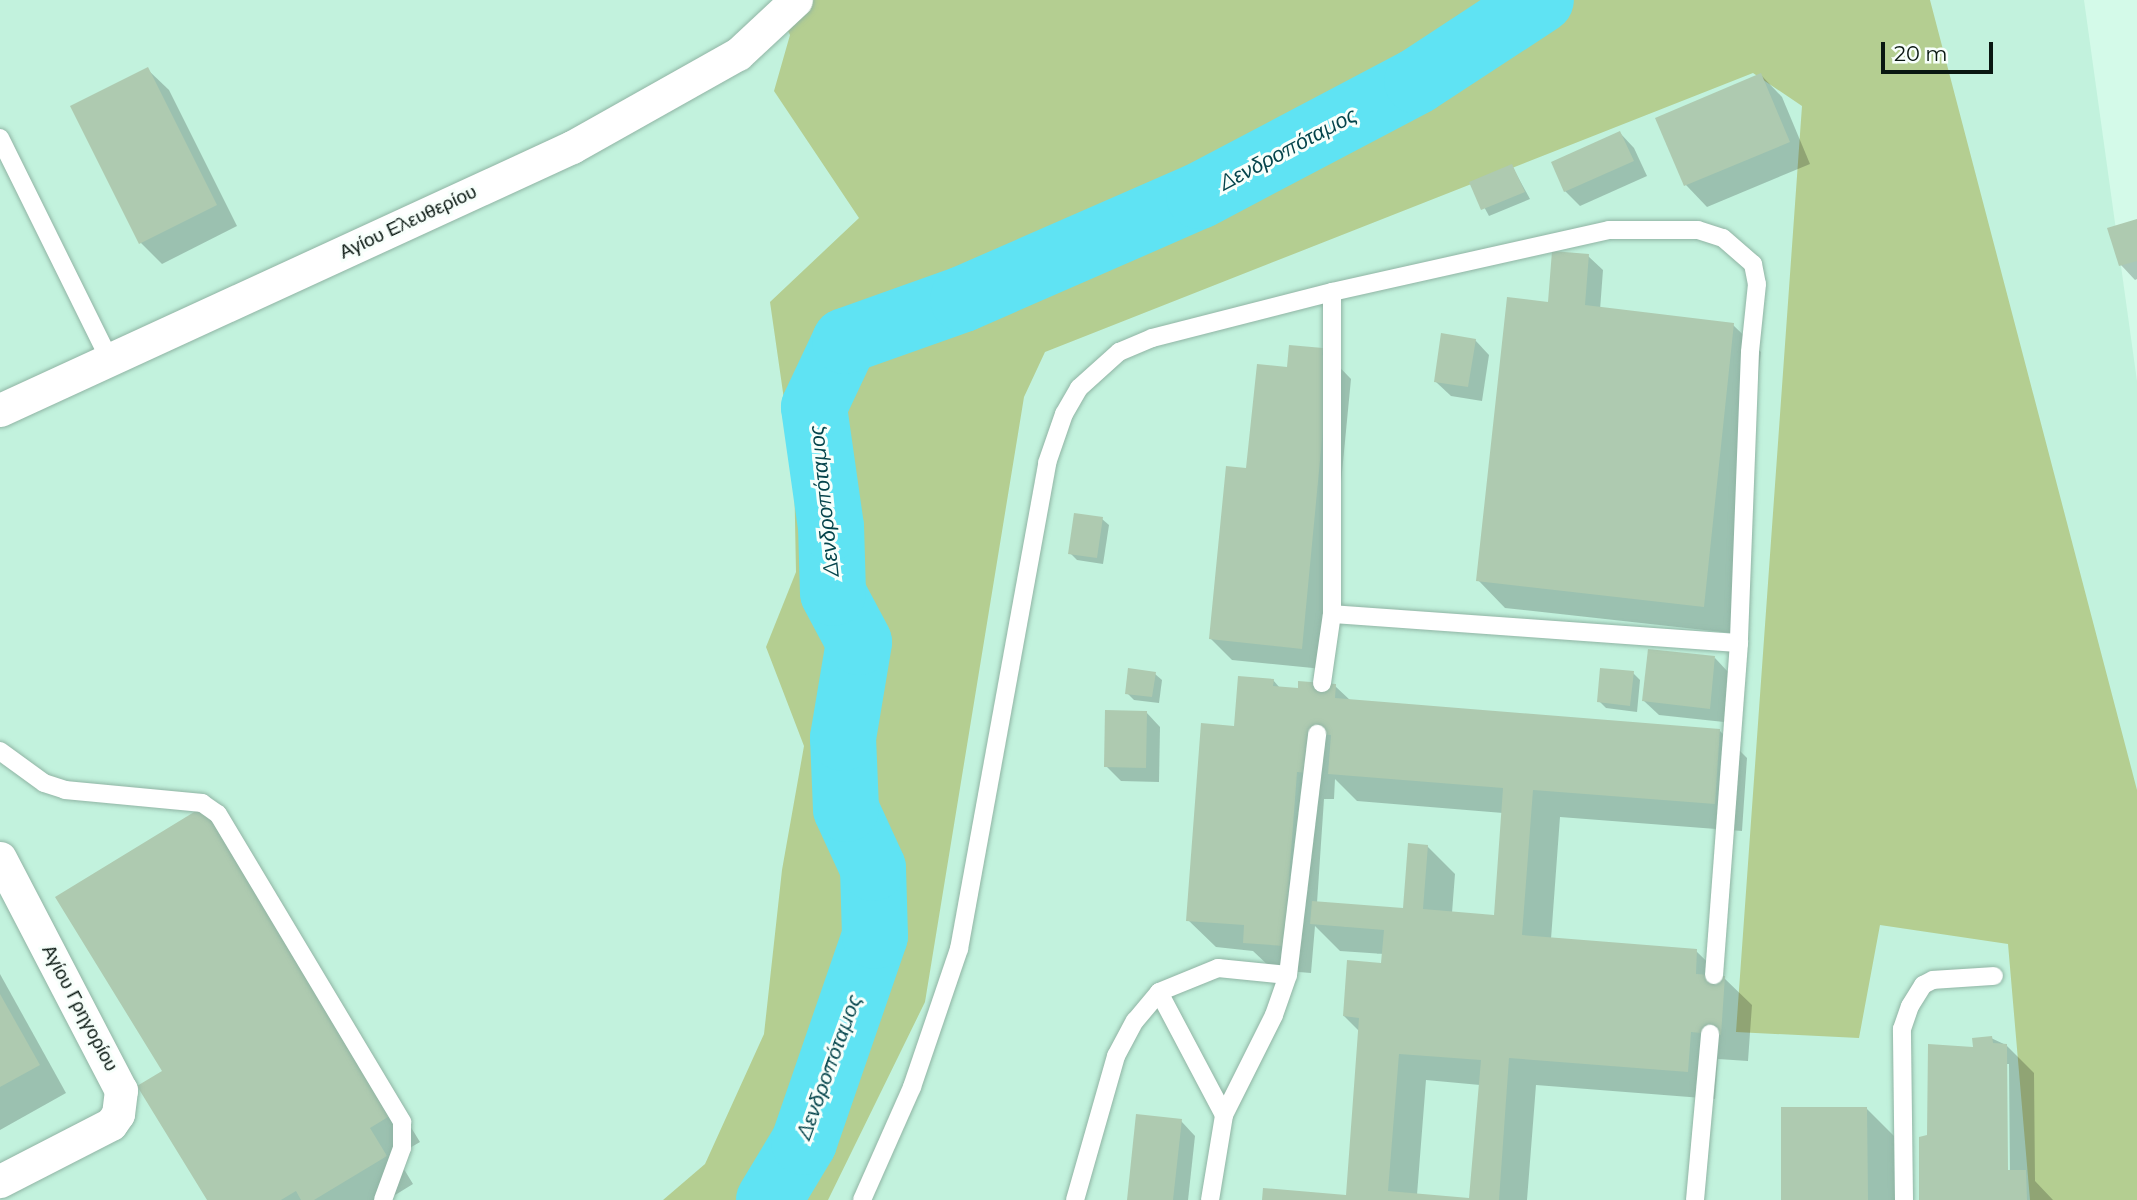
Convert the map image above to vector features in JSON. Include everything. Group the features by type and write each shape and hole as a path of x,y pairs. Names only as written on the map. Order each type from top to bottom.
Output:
{"street":[{"name":"Αγίου Ελευθερίου","path":"0,410 572,146 738,54 796,0"},
{"name":"Αγίου Γρηγορίου","path":"0,858 121,1090 118,1114 111,1124 0,1181"}],"lane":[{"path":"0,138 109,359"},
{"path":"862,1200 912,1087 959,949 1047,463 1064,414 1096,369 1119,352 1152,338 1332,292 1609,230 1698,230 1723,238 1754,264 1757,284 1750,352 1739,643 1714,975"},
{"path":"1322,683 1332,614 1332,292"},
{"path":"1332,614 1739,643"},
{"path":"1210,1200 1224,1115 1274,1015 1288,975 1318,734"},
{"path":"0,751 44,783 65,790 202,803 218,814 402,1122 402,1147 383,1200"},
{"path":"1075,1200 1116,1056 1135,1021 1159,992 1218,968 1288,975"},
{"path":"1905,1200 1902,1029 1910,1006 1923,985 1933,980 1994,975"},
{"path":"1159,992 1224,1115"},
{"path":"1695,1200 1710,1034"}],"shaded area":[{"path":"0,0 2084,0 2137,381 2137,1200 0,1200"}],"green space":[{"path":"773,0 1930,0 2137,790 2137,1200 2030,1200 2008,944 1880,925 1859,1038 1736,1032 1802,106 1753,73 1045,352 1024,397 925,1002 828,1200 663,1200 705,1164 764,1034 782,870 804,746 766,647 796,572 794,469 770,302 859,218 774,91 790,35"}],"building":[{"path":"148,67 217,205 139,244 70,106"},
{"path":"1761,73 1790,142 1684,186 1655,118"},
{"path":"1620,131 1634,161 1564,192 1551,162"},
{"path":"1512,164 1525,192 1481,210 1469,182"},
{"path":"2137,219 2137,261 2119,266 2107,228"},
{"path":"1552,251 1589,254 1585,305 1734,323 1704,607 1476,581 1507,297 1548,302"},
{"path":"1441,333 1476,339 1468,387 1434,382"},
{"path":"1289,345 1323,348 1322,355 1330,356 1302,649 1209,639 1226,466 1246,468 1257,364 1287,367"},
{"path":"1074,513 1103,517 1097,558 1068,554"},
{"path":"1648,649 1715,656 1710,709 1642,701"},
{"path":"1128,668 1156,672 1152,697 1125,694"},
{"path":"1600,668 1634,671 1630,706 1597,702"},
{"path":"1238,676 1274,679 1273,686 1298,688 1298,681 1336,684 1335,698 1720,729 1715,804 1533,790 1522,935 1697,949 1696,974 1725,976 1721,1035 1691,1032 1688,1072 1509,1058 1499,1200 1262,1200 1263,1188 1346,1195 1359,1018 1343,1016 1347,960 1381,963 1384,930 1310,924 1312,901 1403,908 1408,843 1428,845 1423,909 1494,915 1503,788 1328,774 1331,735 1309,734 1307,773 1297,772 1284,946 1243,943 1244,925 1186,921 1201,723 1234,726","holes":["1399,1054 1481,1060 1469,1198 1388,1191"]},
{"path":"1105,710 1147,711 1146,768 1104,767"},
{"path":"204,806 393,1114 370,1128 387,1156 314,1200 301,1200 296,1191 281,1200 207,1200 137,1086 162,1071 55,897"},
{"path":"0,994 40,1065 0,1087"},
{"path":"1992,1036 1993,1043 2007,1044 2008,1170 2026,1170 2027,1200 1919,1200 1919,1137 1927,1135 1928,1044 1973,1047 1972,1038"},
{"path":"1781,1107 1867,1107 1868,1200 1781,1200"},
{"path":"1136,1114 1182,1119 1173,1200 1127,1200"}],"waterway":[{"name":"Δενδροπόταμος","path":"769,1200 804,1142 875,936 873,868 846,809 843,738 859,642 833,593 831,527 814,407 845,341 963,299 1199,196 1417,81 1541,0"}]}
